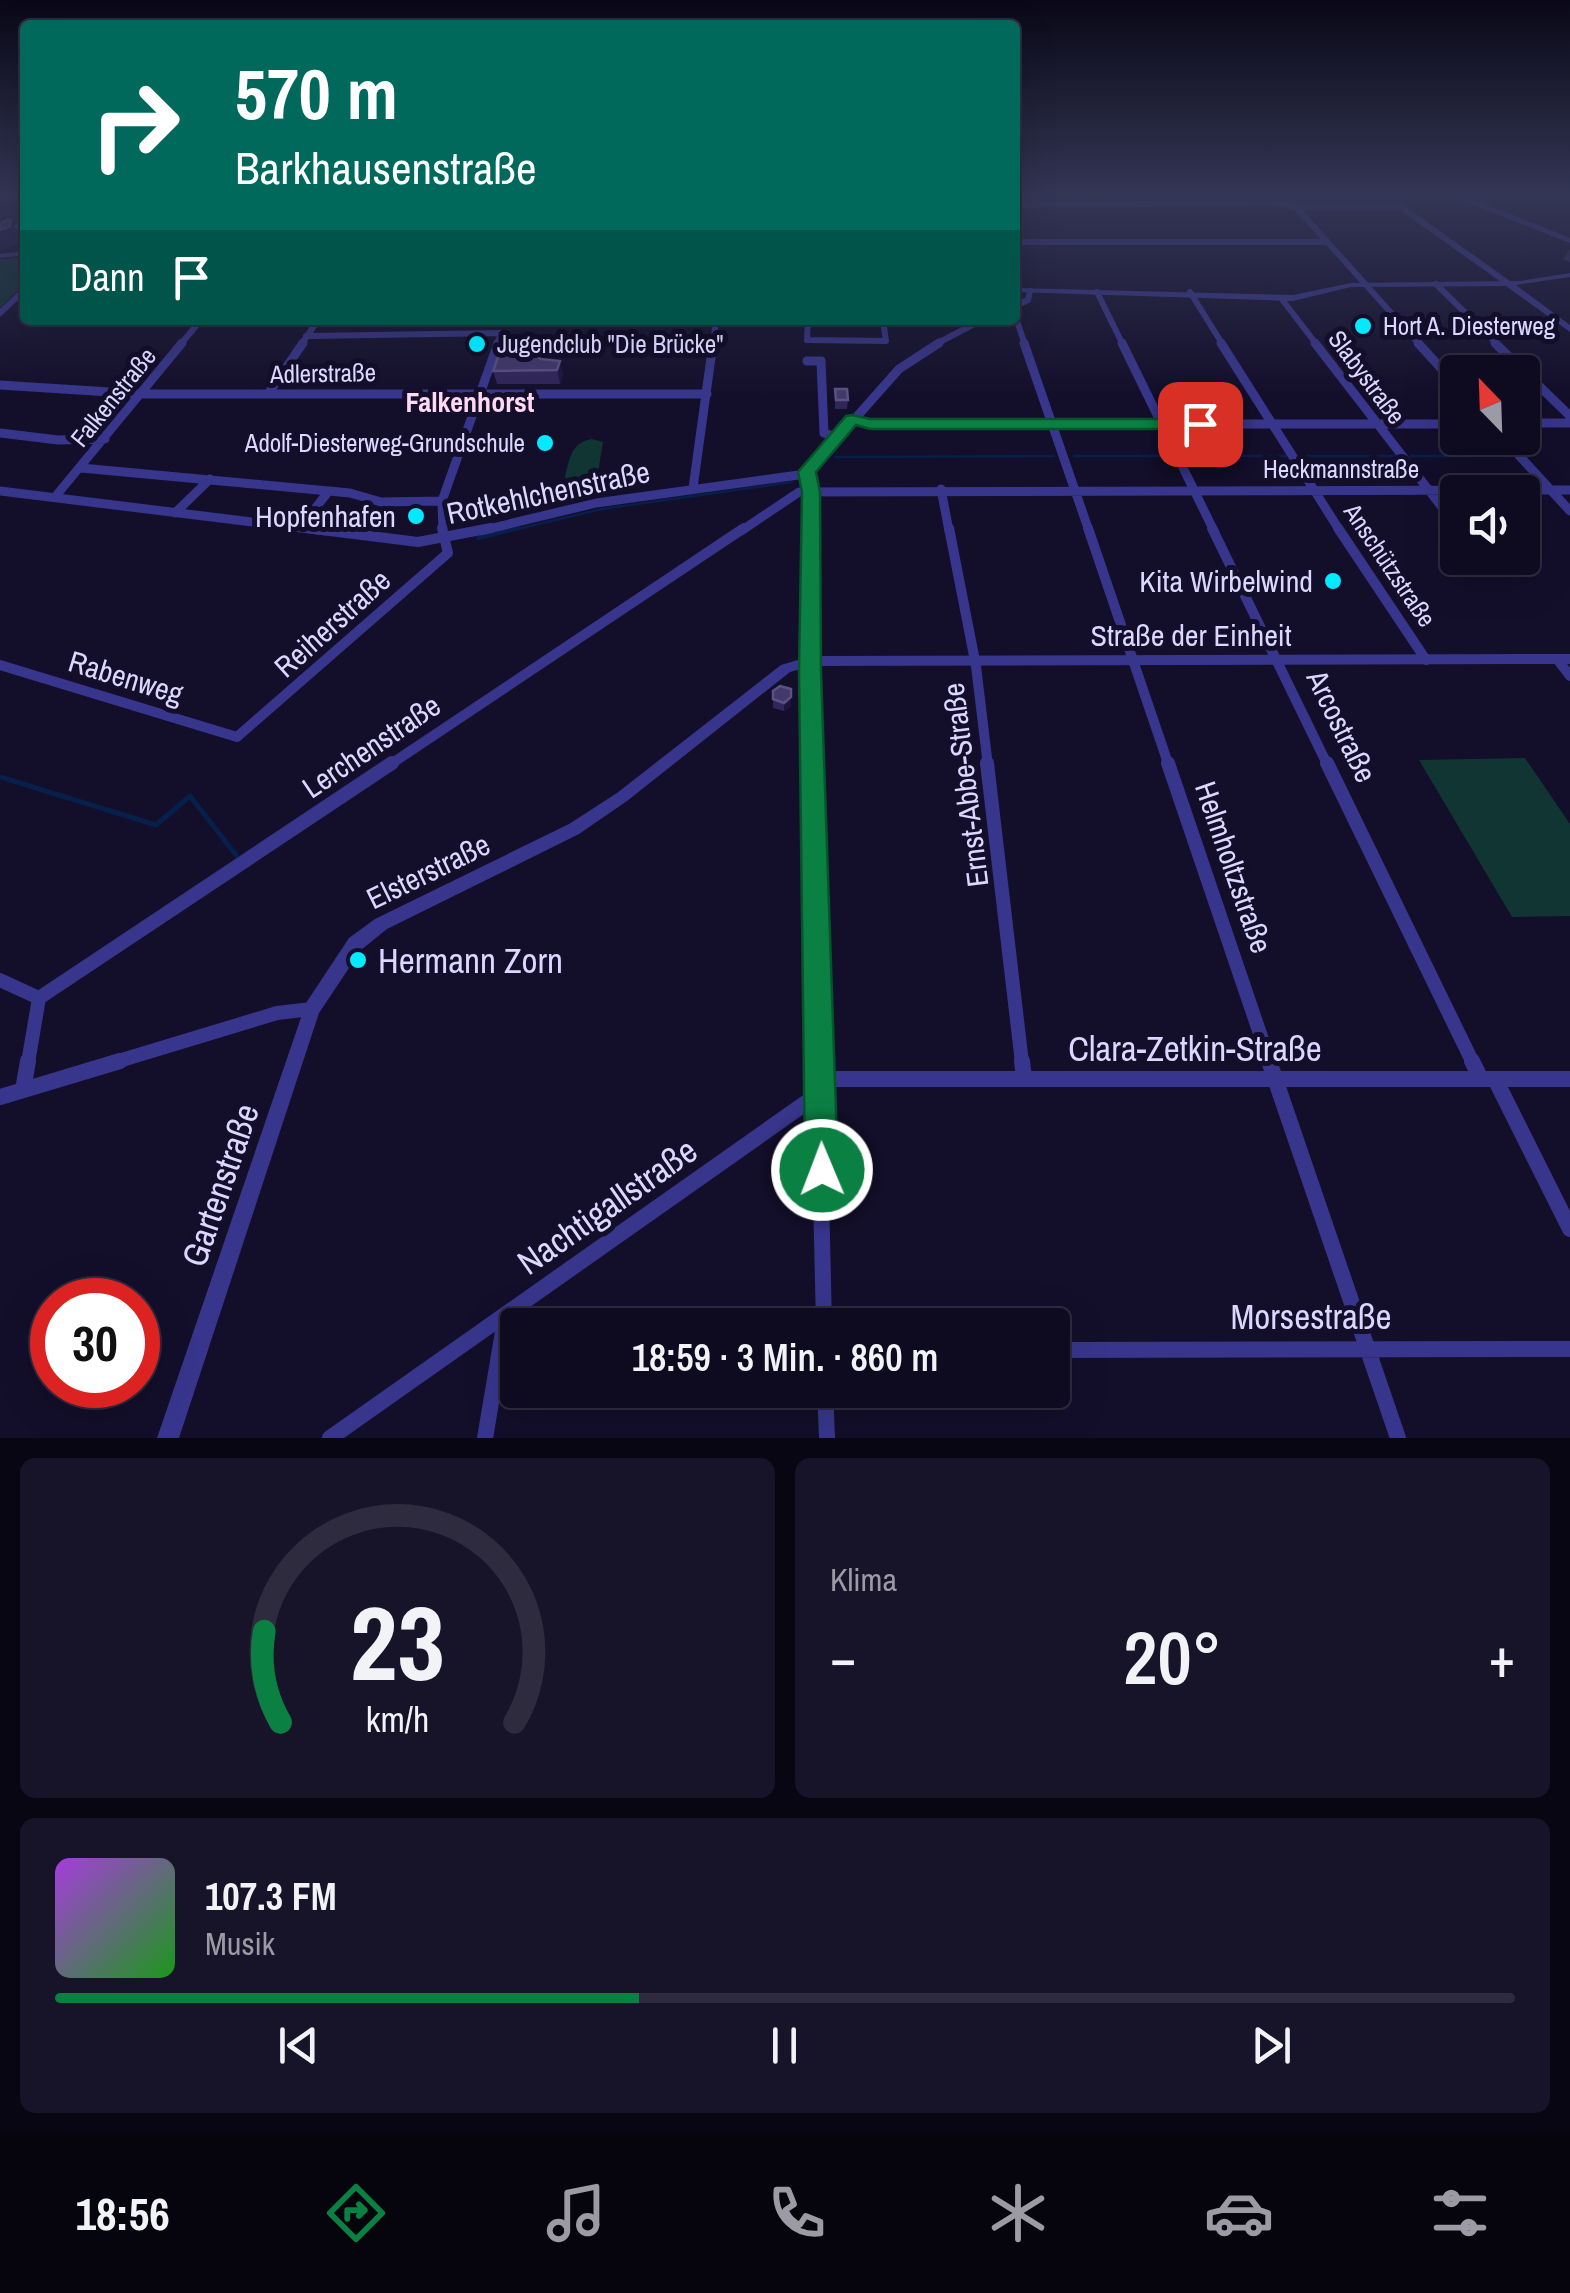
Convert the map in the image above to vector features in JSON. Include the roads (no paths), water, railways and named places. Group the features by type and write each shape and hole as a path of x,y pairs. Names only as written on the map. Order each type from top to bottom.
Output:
{"street":[{"path":"1347,264 1440,367"},
{"path":"1481,264 1570,329"},
{"path":"1020,290 1190,292 1281,298 1365,284 1509,284 1570,275"},
{"path":"1436,284 1570,419"},
{"path":"1020,304 1028,300 1030,291"},
{"name":"Arcostraße","path":"1098,292 1488,1079 1570,1229"},
{"name":"Anschützstraße","path":"1190,292 1312,489 1426,660"},
{"path":"0,313 20,295"},
{"name":"Slabystraße","path":"1281,298 1440,506"},
{"name":"Falkenstraße","path":"55,498 198,325"},
{"path":"268,394 314,325"},
{"path":"693,488 715,325"},
{"path":"808,325 807,340 886,342 884,325"},
{"path":"824,1308 811,492 806,474 910,360 973,325"},
{"name":"Helmholtzstraße","path":"1019,325 1398,1438"},
{"path":"306,336 500,334 442,501 446,539"},
{"path":"807,361 821,360 824,433 837,437"},
{"name":"Adlerstraße","path":"0,386 141,394 707,394"},
{"path":"1540,422 1570,419"},
{"path":"852,420 870,424 1440,424"},
{"path":"0,433 58,440 104,439"},
{"path":"1518,455 1570,512"},
{"name":"Rotkehlchenstraße","path":"81,468 350,492 381,502 442,501"},
{"name":"Rotkehlchenstraße","path":"1,492 408,542 446,539 596,503 806,474"},
{"path":"175,513 210,478"},
{"name":"Ernst-Abbe-Straße","path":"941,490 974,660 1024,1078"},
{"name":"Heckmannstraße","path":"811,492 1570,490"},
{"path":"300,528 328,492"},
{"name":"Lerchenstraße","path":"39,998 768,512 799,492 811,492"},
{"name":"Reiherstraße","path":"237,738 448,552 446,539"},
{"path":"1564,659 1570,676"},
{"name":"Straße der Einheit","path":"811,662 1564,659"},
{"name":"Elsterstraße","path":"312,1009 320,992 367,932 574,829 622,797 786,668 811,662"},
{"name":"Rabenweg","path":"0,665 237,738"},
{"path":"0,980 39,998 23,1090"},
{"path":"0,1097 277,1012 312,1009"},
{"name":"Gartenstraße","path":"168,1438 312,1009"},
{"name":"Clara-Zetkin-Straße","path":"820,1086 1024,1078 1570,1079"},
{"name":"Nachtigallstraße","path":"514,1308 820,1086"},
{"name":"Nachtigallstraße","path":"330,1438 500,1318"},
{"path":"485,1438 500,1349"},
{"name":"Morsestraße","path":"1070,1350 1570,1349"},
{"path":"826,1408 827,1438"}],"waterway":[{"path":"835,457 1054,456"},
{"path":"1074,456 1173,456"},
{"path":"1189,456 1287,456"},
{"path":"1302,456 1395,456"},
{"path":"1411,456 1510,456"},
{"path":"509,531 602,509 792,482"},
{"path":"478,538 519,528"},
{"path":"0,777 156,825 190,796 236,855"}],"place":[{"name":"Hort A. Diesterweg","path":"1363,326"},
{"name":"Jugendclub \"Die Brücke\"","path":"477,344"},
{"name":"Adolf-Diesterweg-Grundschule","path":"545,443"},
{"name":"Hopfenhafen","path":"416,516"},
{"name":"Kita Wirbelwind","path":"1333,581"},
{"name":"Hermann Zorn","path":"358,960"}],"district":[{"name":"Falkenhorst","path":"470,402"}]}
